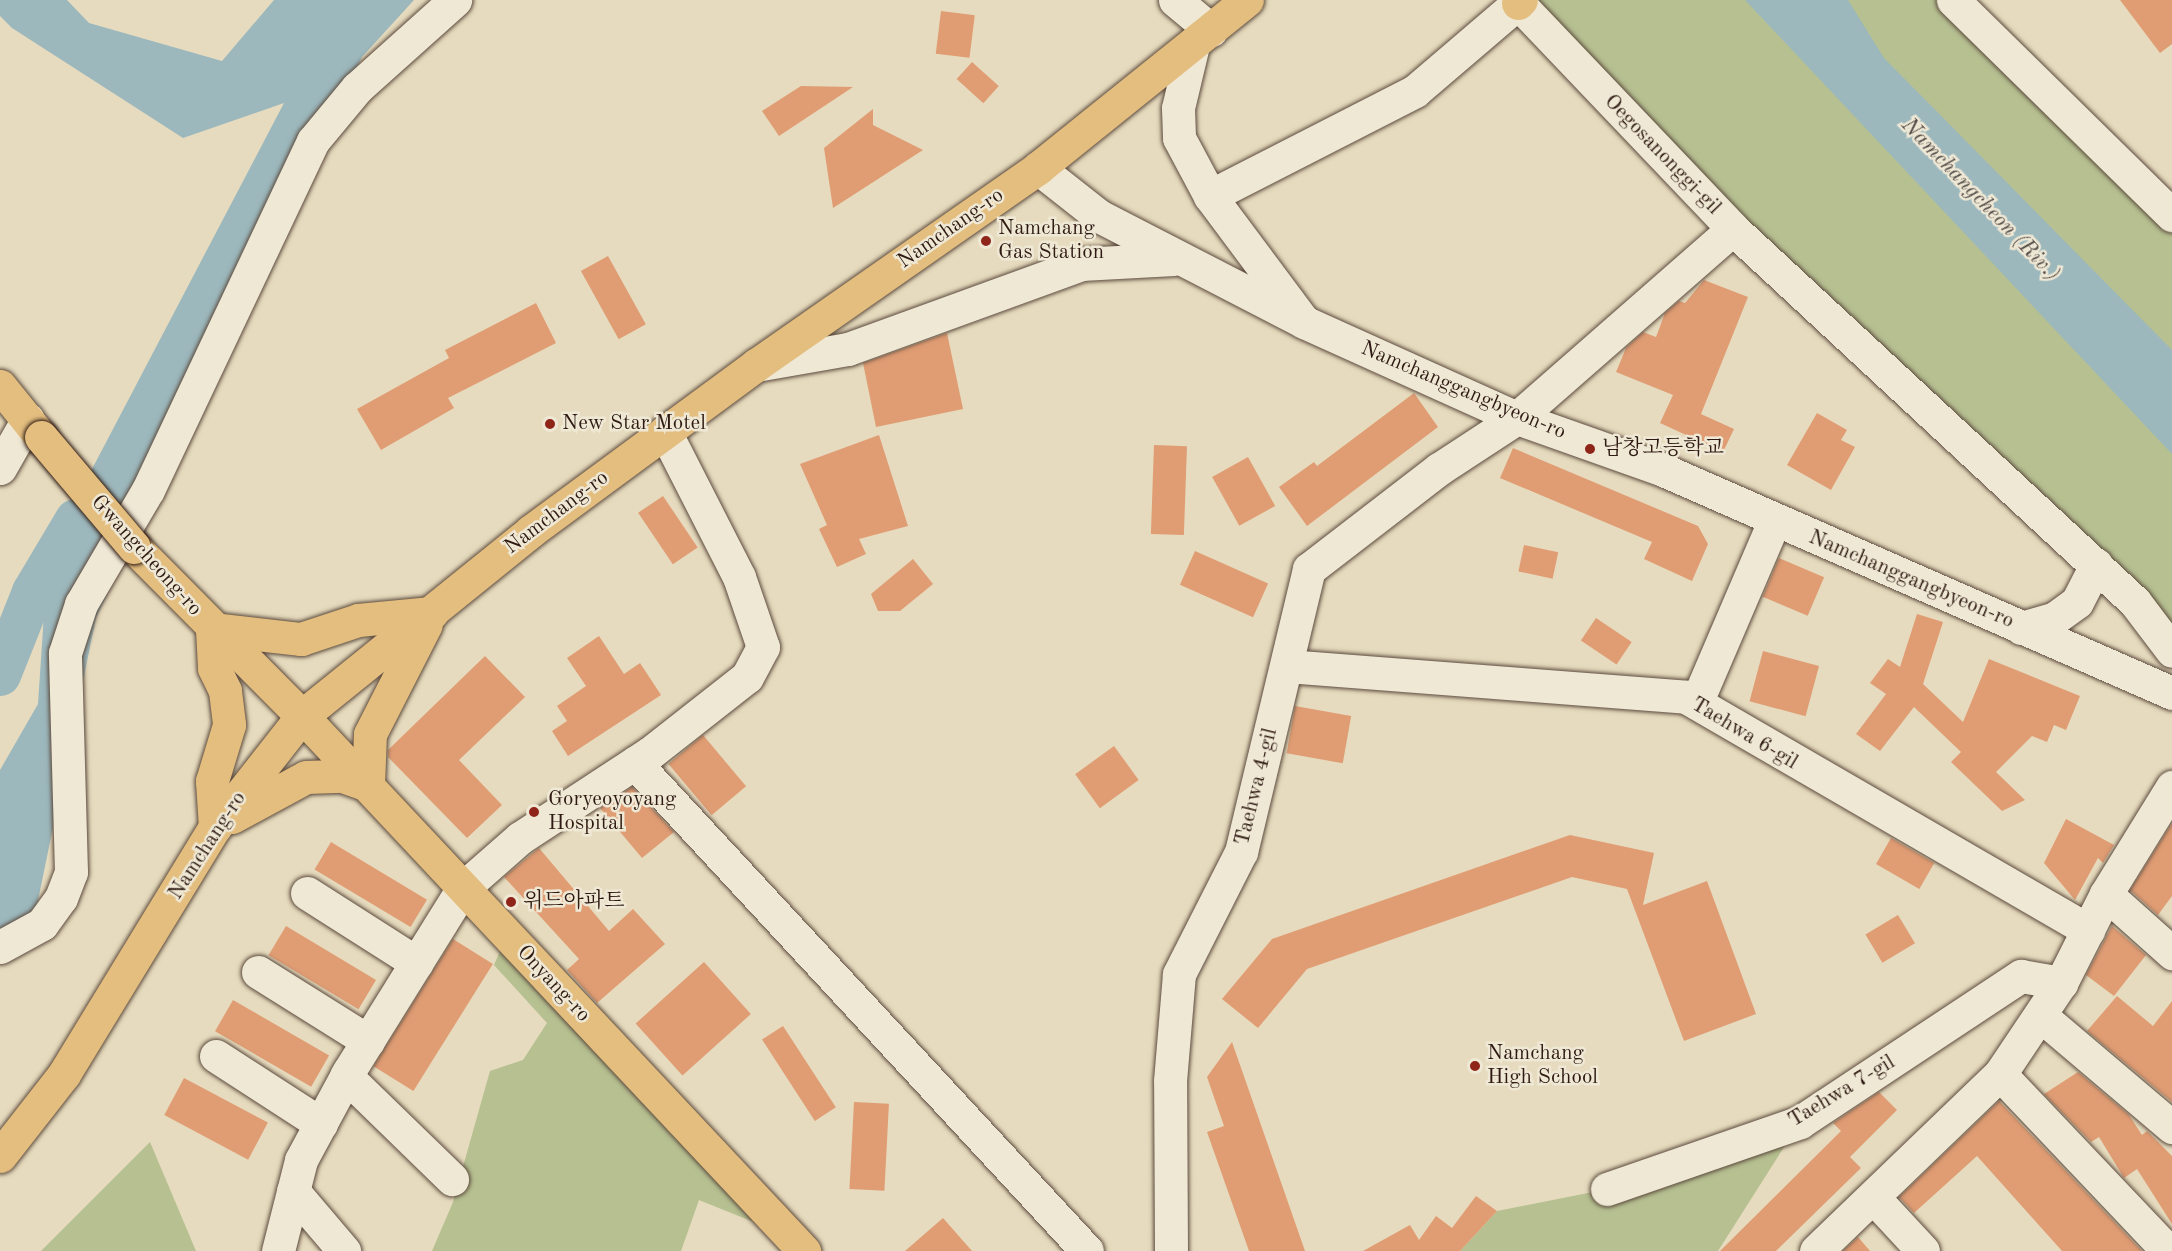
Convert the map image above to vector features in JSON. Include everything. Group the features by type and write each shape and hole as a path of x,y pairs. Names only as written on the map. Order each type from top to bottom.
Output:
{"main road":[{"name":"Namchang-ro","path":"0,1156 64,1074 215,827 302,716 531,531 756,365 1038,168 1247,0"},
{"name":"Gwangcheong-ro","path":"0,386 135,547 212,629 302,716"},
{"path":"432,613 370,734 368,785 342,776 306,777 215,827 212,781 229,725 225,690 214,668 212,629 301,639 358,620 432,613"},
{"name":"Onyang-ro","path":"302,716 804,1251"}],"street":[{"path":"0,947 42,924 61,898 71,872 65,653 81,604 147,490 313,141 357,88 454,0"},
{"path":"1175,0 1202,38 1178,108 1179,138 1210,196 1304,322"},
{"path":"1953,0 2172,215"},
{"name":"Oegosanonggi-gil","path":"1210,196 1415,91 1519,2 1733,229 1517,418"},
{"name":"Namchanggangbyeon-ro","path":"1038,168 1099,216 1174,258 1304,322 1517,418 1661,469 1774,521 2172,693"},
{"path":"1733,229 2096,565 2135,603 2172,651"},
{"path":"756,365 848,349 1081,264 1174,258"},
{"name":"Taehwa 4-gil","path":"1171,1251 1170,1081 1179,974 1241,852 1309,569 1439,469 1517,418"},
{"path":"0,468 34,428"},
{"path":"278,1251 293,1191 321,1124 346,1076 463,888 520,838 635,763 747,677 763,647 739,577 665,432"},
{"path":"1697,701 1774,521"},
{"path":"2021,628 2055,618 2077,602 2096,565"},
{"name":"Taehwa 6-gil","path":"1287,666 1697,701 1768,750 2088,930"},
{"path":"635,763 1087,1251"},
{"path":"1816,1251 1874,1198 2000,1074 2061,983 2106,894 2172,787"},
{"path":"307,893 417,963"},
{"path":"2106,894 2172,953"},
{"path":"258,972 368,1041"},
{"name":"Taehwa 7-gil","path":"1608,1189 1800,1122 2021,976 2061,983"},
{"path":"2041,1016 2172,1127"},
{"path":"216,1056 321,1124"},
{"path":"2000,1074 2168,1251"},
{"path":"346,1076 452,1179"},
{"path":"293,1191 345,1251"},
{"path":"1874,1198 1923,1251"}],"green space":[{"path":"1515,0 1953,0 2172,218 2172,651"},
{"path":"507,935 770,1214 751,1221 699,1200 681,1251 432,1251 453,1202 490,1071 523,1060 547,1023 494,965"},
{"path":"1800,1122 1718,1251 1460,1251 1497,1211 1608,1189"},
{"path":"150,1142 196,1251 41,1251"}],"water":[{"path":"0,0 67,0 89,23 222,61 274,0 414,0 362,57 96,618 34,920 0,937 0,770 38,704 48,553 284,103 183,138 12,28 0,16"},
{"name":"Namchangcheon (Riv.)","path":"1745,0 1848,0 1884,58 2172,350 2172,454"}],"building":[{"path":"2120,0 2172,0 2172,44 2160,53"},
{"path":"941,11 975,15 970,58 936,54"},
{"path":"972,62 999,86 983,103 957,79"},
{"path":"801,86 853,87 779,136 762,111"},
{"path":"873,109 873,125 923,150 833,208 824,148"},
{"path":"608,256 646,324 619,339 581,271"},
{"path":"1704,280 1748,297 1701,414 1734,429 1723,452 1660,423 1673,395 1616,372 1626,348 1643,332 1656,337 1665,313 1679,301 1685,303"},
{"path":"536,303 556,343 448,398 454,408 381,450 357,409 449,358 445,350"},
{"path":"947,333 963,409 876,427 863,363"},
{"path":"1414,393 1438,427 1307,526 1279,487 1314,462 1317,466"},
{"path":"1817,413 1847,430 1841,440 1855,447 1831,490 1787,465"},
{"path":"879,435 908,526 859,539 866,554 837,567 819,529 827,525 800,464"},
{"path":"1154,445 1187,446 1184,535 1151,534"},
{"path":"1513,448 1698,526 1708,544 1692,581 1644,559 1652,542 1500,478"},
{"path":"1248,457 1275,506 1239,526 1212,477"},
{"path":"663,496 698,547 673,564 638,513"},
{"path":"1524,545 1558,552 1553,579 1518,571"},
{"path":"1195,551 1268,584 1253,617 1180,585"},
{"path":"1779,558 1824,577 1808,616 1763,597"},
{"path":"913,559 933,584 900,611 878,611 871,594"},
{"path":"1917,614 1943,622 1923,684 1963,722 1989,659 2080,696 2066,730 2054,725 2047,742 2032,736 1996,772 2025,800 2002,811 1951,762 1961,752 1914,707 1880,751 1856,734 1886,694 1870,683 1888,659 1900,667"},
{"path":"1596,618 1632,642 1617,664 1581,640"},
{"path":"599,636 624,674 640,663 661,695 568,756 552,731 567,721 557,706 586,686 567,658"},
{"path":"1763,651 1819,666 1806,716 1750,701"},
{"path":"485,656 525,697 459,760 502,805 467,838 388,757 388,750"},
{"path":"1295,706 1351,716 1343,763 1287,753"},
{"path":"703,735 746,786 712,815 669,764"},
{"path":"1114,746 1139,780 1100,808 1075,774"},
{"path":"632,787 674,832 642,858 600,808"},
{"path":"2066,819 2114,845 2103,863 2098,858 2075,900 2044,863"},
{"path":"2172,823 2172,896 2158,915 2130,890"},
{"path":"1570,835 1654,853 1643,905 1707,881 1756,1014 1684,1041 1627,889 1572,877 1307,969 1258,1028 1222,999 1272,939"},
{"path":"1891,838 1934,863 1919,889 1876,864"},
{"path":"331,842 427,900 411,927 315,869"},
{"path":"539,848 609,931 633,909 665,944 597,1003 567,970 579,959 504,877"},
{"path":"1898,915 1915,943 1882,963 1865,935"},
{"path":"286,926 376,980 358,1009 268,955"},
{"path":"2112,926 2146,955 2114,996 2086,975"},
{"path":"453,939 493,964 413,1091 374,1066"},
{"path":"704,962 751,1014 682,1076 636,1024"},
{"path":"2117,996 2153,1026 2172,1001 2172,1102 2087,1031"},
{"path":"233,1000 329,1056 311,1087 215,1031"},
{"path":"783,1026 836,1107 815,1121 762,1040"},
{"path":"1232,1042 1305,1251 1249,1251 1207,1132 1224,1126 1207,1077"},
{"path":"2078,1072 2129,1115 2142,1135 2147,1131 2172,1156 2172,1224 2137,1169 2124,1178 2099,1137 2091,1142 2044,1094"},
{"path":"184,1078 268,1123 248,1160 164,1115"},
{"path":"1879,1092 1897,1110 1850,1157 1861,1168 1776,1251 1720,1251 1841,1131 1833,1123"},
{"path":"1999,1101 2142,1251 2062,1251 1977,1156 1914,1213 1899,1197"},
{"path":"854,1102 889,1104 884,1191 849,1189"},
{"path":"1476,1196 1497,1211 1460,1251 1363,1251 1410,1225 1419,1240 1436,1216 1452,1228"},
{"path":"943,1218 972,1251 905,1251"},
{"path":"1858,1237 1870,1251 1843,1251"}],"waterway":[{"path":"0,675 33,592 76,520"}],"place":[{"name":"Namchang Gas Station","path":"986,241"},
{"name":"New Star Motel","path":"550,424"},
{"name":"남창고등학교","path":"1590,449"},
{"name":"Goryeoyoyang Hospital","path":"534,812"},
{"name":"위드아파트","path":"511,902"},
{"name":"Namchang High School","path":"1475,1066"}]}
